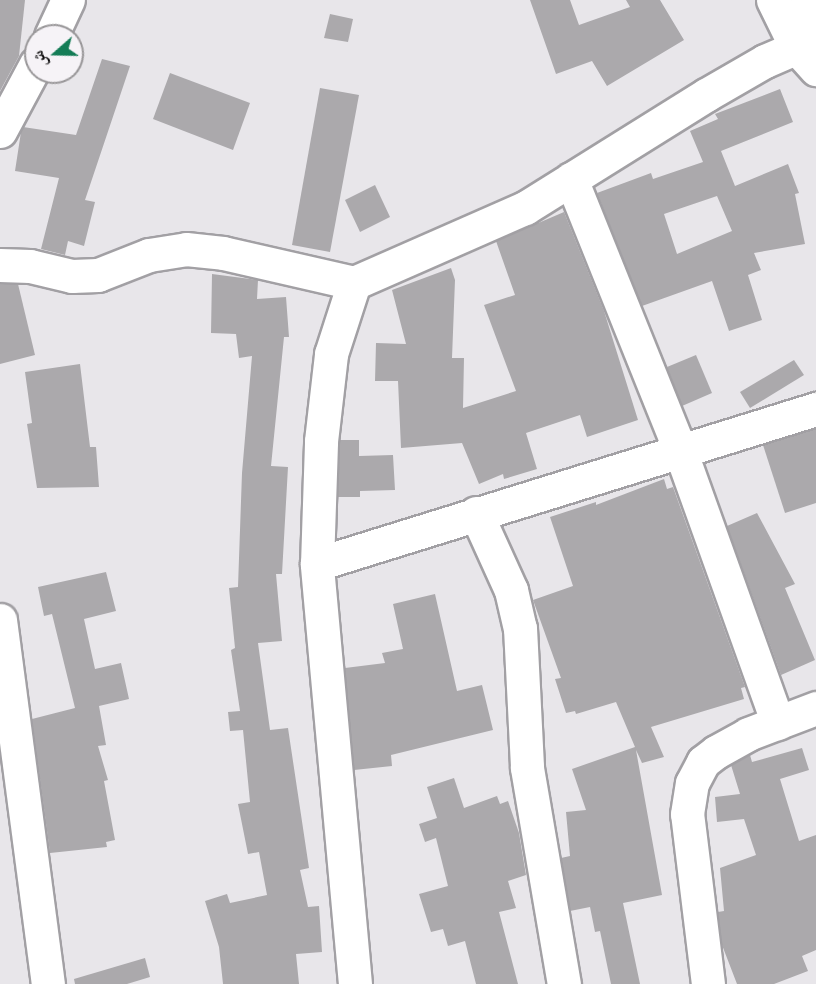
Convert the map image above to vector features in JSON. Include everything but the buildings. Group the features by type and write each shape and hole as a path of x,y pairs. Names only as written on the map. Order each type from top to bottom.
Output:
{"street":[{"path":"57,24 68,0"},
{"path":"773,0 811,46"},
{"path":"807,0 811,46"},
{"path":"0,265 30,267 72,276 98,275 149,255 186,249 223,253 354,283 525,208 706,95 811,46"},
{"path":"0,131 25,84"},
{"path":"571,179 680,450 778,723"},
{"path":"354,283 331,354 321,441 318,564 356,984"},
{"path":"318,564 816,409"},
{"path":"476,513 511,590 520,628 527,768 564,984"},
{"path":"0,620 48,984"},
{"path":"708,984 687,814 692,783 703,762 716,752 816,708"}]}
